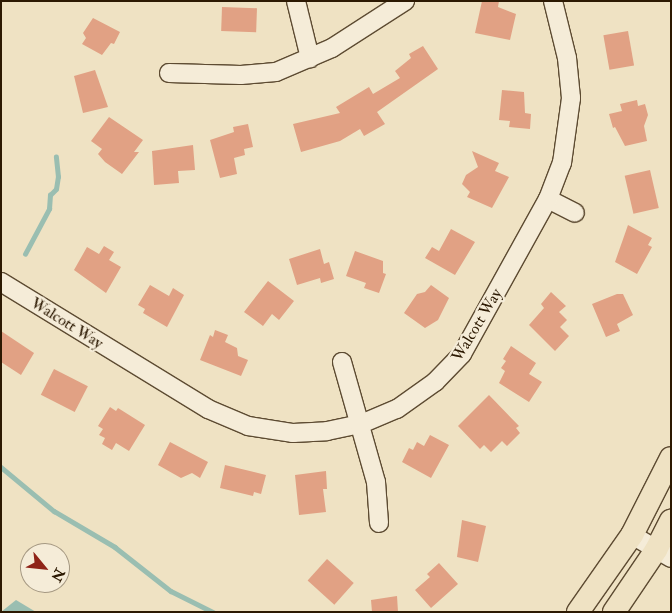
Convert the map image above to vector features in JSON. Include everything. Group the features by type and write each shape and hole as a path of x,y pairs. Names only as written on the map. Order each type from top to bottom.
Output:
{"main road":[{"path":"578,612 632,535 671,458"},
{"path":"614,612 664,554 670,527"}],"street":[{"path":"296,1 310,58"},
{"path":"169,74 262,74 310,58 346,40 405,1"},
{"name":"Walcott Way","path":"1,282 136,366 229,419 268,431 294,433 327,431 361,424 398,409 419,395 462,354 548,199 562,163 571,114 567,58 553,1"},
{"path":"548,199 575,213"},
{"path":"342,362 376,482 379,523"},
{"path":"644,514 670,527"},
{"path":"632,535 664,554"}],"water":[{"path":"16,600 36,612 1,612"}],"building":[{"path":"482,1 499,1 498,7 516,14 510,40 475,33"},
{"path":"222,7 257,8 256,32 221,31"},
{"path":"93,18 120,32 114,44 111,43 102,55 82,44 86,38 83,33"},
{"path":"628,31 634,65 609,70 603,35"},
{"path":"423,46 438,69 377,112 385,124 364,136 360,129 340,141 301,152 293,124 340,113 336,107 369,87 373,94 400,78 395,71 411,58 409,54"},
{"path":"95,70 108,107 83,113 74,76"},
{"path":"502,90 524,92 525,113 531,114 530,129 509,127 510,121 499,120"},
{"path":"637,100 638,106 645,104 648,115 644,126 647,141 625,146 615,127 613,128 609,114 622,111 620,104"},
{"path":"109,117 143,140 134,152 139,152 122,174 105,162 98,154 102,149 91,141"},
{"path":"248,124 253,147 244,149 245,155 234,158 237,174 220,178 210,140 234,132 233,127"},
{"path":"193,145 195,170 178,171 179,183 154,185 152,151"},
{"path":"472,151 499,163 495,171 509,177 492,208 467,197 470,192 462,184 466,175 478,167"},
{"path":"650,170 659,208 633,214 625,176"},
{"path":"628,225 652,238 648,245 652,247 637,274 615,262"},
{"path":"451,229 475,242 455,275 425,258 432,247 439,251"},
{"path":"104,246 114,252 109,260 121,267 106,293 74,270 87,247 99,254"},
{"path":"320,249 324,264 329,262 334,279 321,283 320,278 297,285 289,259"},
{"path":"355,251 383,261 383,273 386,274 379,293 364,288 366,283 346,276"},
{"path":"268,281 294,301 279,320 272,314 263,326 244,312"},
{"path":"150,285 169,296 173,288 184,295 167,327 143,313 145,309 138,305"},
{"path":"431,285 449,298 438,320 425,328 404,313 417,294 425,292"},
{"path":"551,292 566,306 559,312 567,320 560,327 569,336 555,351 529,325 544,308 541,304"},
{"path":"617,294 623,294 633,315 617,324 620,331 606,337 592,304"},
{"path":"215,330 228,335 225,342 237,348 238,356 248,360 241,376 200,360 210,335 213,337"},
{"path":"1,331 34,353 21,375 1,362"},
{"path":"511,346 536,363 529,374 542,382 529,402 499,383 505,371 501,368 506,361 503,359"},
{"path":"54,369 88,386 75,412 41,395"},
{"path":"489,395 519,426 516,428 520,433 507,446 502,441 491,452 484,445 480,449 458,426"},
{"path":"110,407 116,411 118,408 145,425 129,451 116,443 112,450 102,444 105,438 99,435 103,429 98,426"},
{"path":"430,435 449,445 431,478 402,462 409,448 413,450 417,442 424,446"},
{"path":"170,442 208,462 200,478 192,473 181,478 158,465"},
{"path":"225,465 266,475 261,494 254,492 253,496 220,488"},
{"path":"326,471 327,489 323,489 326,512 299,515 295,475"},
{"path":"462,520 486,526 478,562 457,557"},
{"path":"327,559 354,583 334,605 308,581"},
{"path":"439,563 458,584 431,608 415,590 430,577 427,574"},
{"path":"397,596 398,612 372,612 371,600"}],"waterway":[{"path":"25,254 49,209 50,195 56,189 58,177 56,157"},
{"path":"1,467 54,511 115,547 171,591 213,612"}]}
